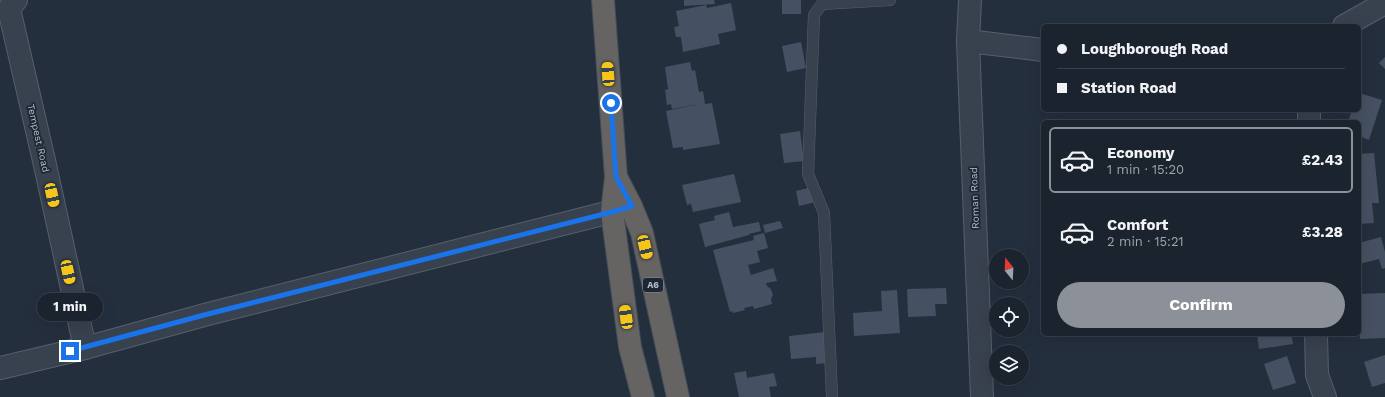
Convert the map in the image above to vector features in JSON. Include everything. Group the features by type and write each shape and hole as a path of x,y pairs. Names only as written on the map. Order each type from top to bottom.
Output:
{"highway":[{"name":"A6","path":"603,0 616,177 622,209 630,347 643,397"},
{"name":"A6","path":"622,209 642,233 678,397"}],"street":[{"name":"Tempest Road","path":"16,0 9,9 47,172 85,348"},
{"name":"Roman Road","path":"970,0 968,41 982,397"},
{"path":"1348,24 1385,3"},
{"path":"968,41 1041,50"},
{"path":"0,368 85,348 208,314 622,209"},
{"path":"1316,336 1317,375 1325,397"}],"lane":[{"path":"832,397 824,213 808,174 814,15 822,4 890,0"}],"building":[{"path":"684,0 714,0 715,4 684,6"},
{"path":"782,0 801,0 801,14 782,14"},
{"path":"731,3 736,30 718,34 720,44 683,52 681,37 676,37 674,27 679,26 676,11 706,5 707,8"},
{"path":"801,42 806,68 787,72 782,46"},
{"path":"1385,57 1385,69 1379,63"},
{"path":"690,62 692,71 695,70 699,92 703,91 705,104 712,103 720,144 683,150 683,147 673,148 666,111 699,104 672,109 671,104 667,105 665,90 668,89 665,67"},
{"path":"1361,94 1382,100 1369,140 1361,137 1361,120 1349,120 1351,112 1361,112"},
{"path":"800,131 804,161 784,163 780,134"},
{"path":"1374,153 1379,203 1372,203 1374,223 1361,224 1361,154"},
{"path":"734,174 741,202 693,212 691,204 687,205 682,185"},
{"path":"812,187 815,202 799,206 796,191"},
{"path":"729,212 733,227 759,222 761,231 705,247 699,224 715,220 714,216"},
{"path":"780,221 783,228 765,233 763,225"},
{"path":"764,233 768,248 757,251 760,262 748,265 751,275 773,268 777,281 766,283 771,289 773,295 771,299 772,304 754,309 753,306 744,308 745,310 733,313 732,311 730,312 713,250 754,240 753,236"},
{"path":"1381,237 1385,252 1385,268 1382,269 1379,259 1361,264 1361,242"},
{"path":"946,288 947,304 935,304 936,316 908,317 907,289"},
{"path":"897,290 900,333 854,336 853,313 882,311 881,291"},
{"path":"1385,293 1385,338 1360,339 1361,294"},
{"path":"825,332 827,363 816,364 816,357 791,359 789,336"},
{"path":"1257,336 1291,336 1293,344 1259,349"},
{"path":"1385,355 1385,383 1372,387 1364,362"},
{"path":"1287,356 1296,383 1273,390 1264,364"},
{"path":"746,371 747,378 774,373 777,386 769,387 771,397 739,397 734,373"}],"route":[{"path":"70,351 208,314 632,206 616,177 611,103"}]}
